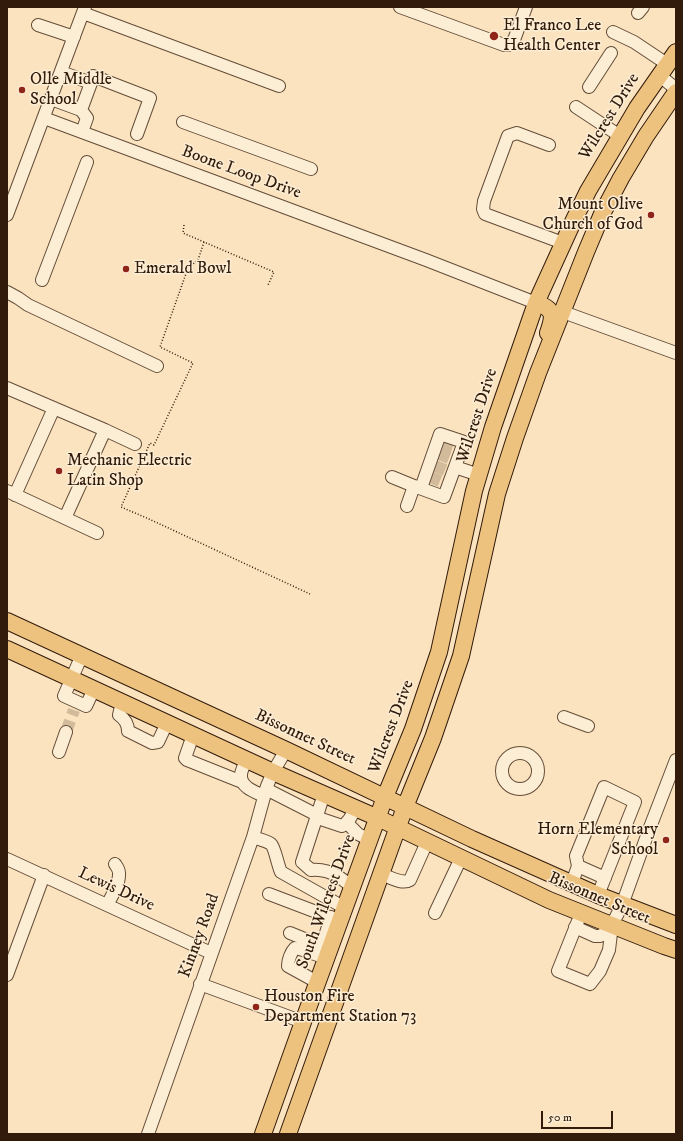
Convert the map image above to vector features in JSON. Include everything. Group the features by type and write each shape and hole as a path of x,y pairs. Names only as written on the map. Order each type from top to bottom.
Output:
{"main road":[{"name":"Wilcrest Drive","path":"378,818 385,797 414,729 439,652 474,491 493,427 536,303 588,191 620,136 667,64"},
{"path":"288,1134 397,828 433,738 461,656 497,494 538,373 602,214 646,136 676,90"},
{"path":"536,303 549,309 552,314 552,321 538,365 538,373"},
{"path":"493,427 516,438"},
{"path":"465,536 484,553"},
{"name":"Bissonnet Street","path":"7,621 286,750 465,836 598,895 676,925"},
{"name":"Bissonnet Street","path":"7,649 273,772 378,818 549,900 578,920 612,925 676,950"},
{"path":"439,652 461,656"},
{"path":"173,725 189,705"},
{"name":"South Wilcrest Drive","path":"263,1134 317,982 324,952 378,818"},
{"path":"303,1022 327,1026"}],"street":[{"path":"400,7 504,45 508,45 514,40 526,7"},
{"path":"7,215 84,10 280,86"},
{"path":"38,25 74,37"},
{"path":"613,32 634,42 667,64 676,90"},
{"path":"589,87 611,53"},
{"path":"61,72 90,83"},
{"path":"81,110 93,76 150,98 137,134"},
{"path":"51,99 81,110 87,118 82,132"},
{"path":"576,107 620,136"},
{"name":"Boone Loop Drive","path":"44,118 426,260 536,303"},
{"path":"183,122 311,169"},
{"path":"549,145 517,133 508,136 484,201 483,210 485,214 563,243"},
{"path":"42,280 88,162"},
{"path":"7,292 28,305 157,366"},
{"path":"563,312 676,353"},
{"path":"7,388 136,444"},
{"path":"54,408 11,493 97,533"},
{"path":"65,518 105,430"},
{"path":"392,477 439,469 479,475"},
{"path":"407,506 439,469"},
{"path":"82,656 64,696 75,706 86,706 94,689"},
{"path":"122,702 119,715 124,718 128,725 128,731 152,743 158,742 173,725"},
{"path":"564,716 588,726"},
{"path":"60,752 66,732"},
{"path":"193,735 185,758 187,760 242,782"},
{"name":"Kinney Road","path":"148,1134 253,837 265,793 273,772 286,750"},
{"path":"247,759 240,775 242,782 249,790 265,793 317,814 321,819 342,826 347,823 355,808"},
{"path":"578,920 558,971 590,984 600,971 609,950 612,925 622,905 676,760"},
{"path":"572,883 578,866 576,856 604,787 635,802 598,895"},
{"path":"324,794 302,862 311,870 318,869 337,876 350,885"},
{"path":"347,823 358,834 370,840"},
{"path":"253,837 270,844 282,872 338,915"},
{"path":"381,874 402,882 410,880 427,842"},
{"name":"Lewis Drive","path":"7,858 211,953"},
{"path":"435,913 461,858"},
{"path":"107,905 120,874 115,864"},
{"path":"578,866 605,878"},
{"path":"7,975 44,875"},
{"path":"269,894 338,915"},
{"path":"290,933 324,952"},
{"path":"317,982 290,968 288,964 292,951 295,948 324,952"},
{"path":"200,984 303,1022"}],"path":[{"path":"184,225 183,233 274,272 268,285"},
{"path":"204,242 198,260 188,268 160,347 193,363 154,445 150,443 121,507 310,594"}],"tunnel":[{"path":"442,446 452,449"},
{"path":"439,454 449,458"},
{"path":"435,466 445,470"},
{"path":"430,477 440,481"},
{"path":"66,732 74,710"}],"place":[{"name":"El Franco Lee Health Center","path":"494,36"},
{"name":"Olle Middle School","path":"22,90"},
{"name":"Mount Olive Church of God","path":"651,215"},
{"name":"Emerald Bowl","path":"126,269"},
{"name":"Mechanic Electric Latin Shop","path":"59,471"},
{"name":"Horn Elementary School","path":"666,840"},
{"name":"Houston Fire Department Station 73","path":"256,1007"}]}
